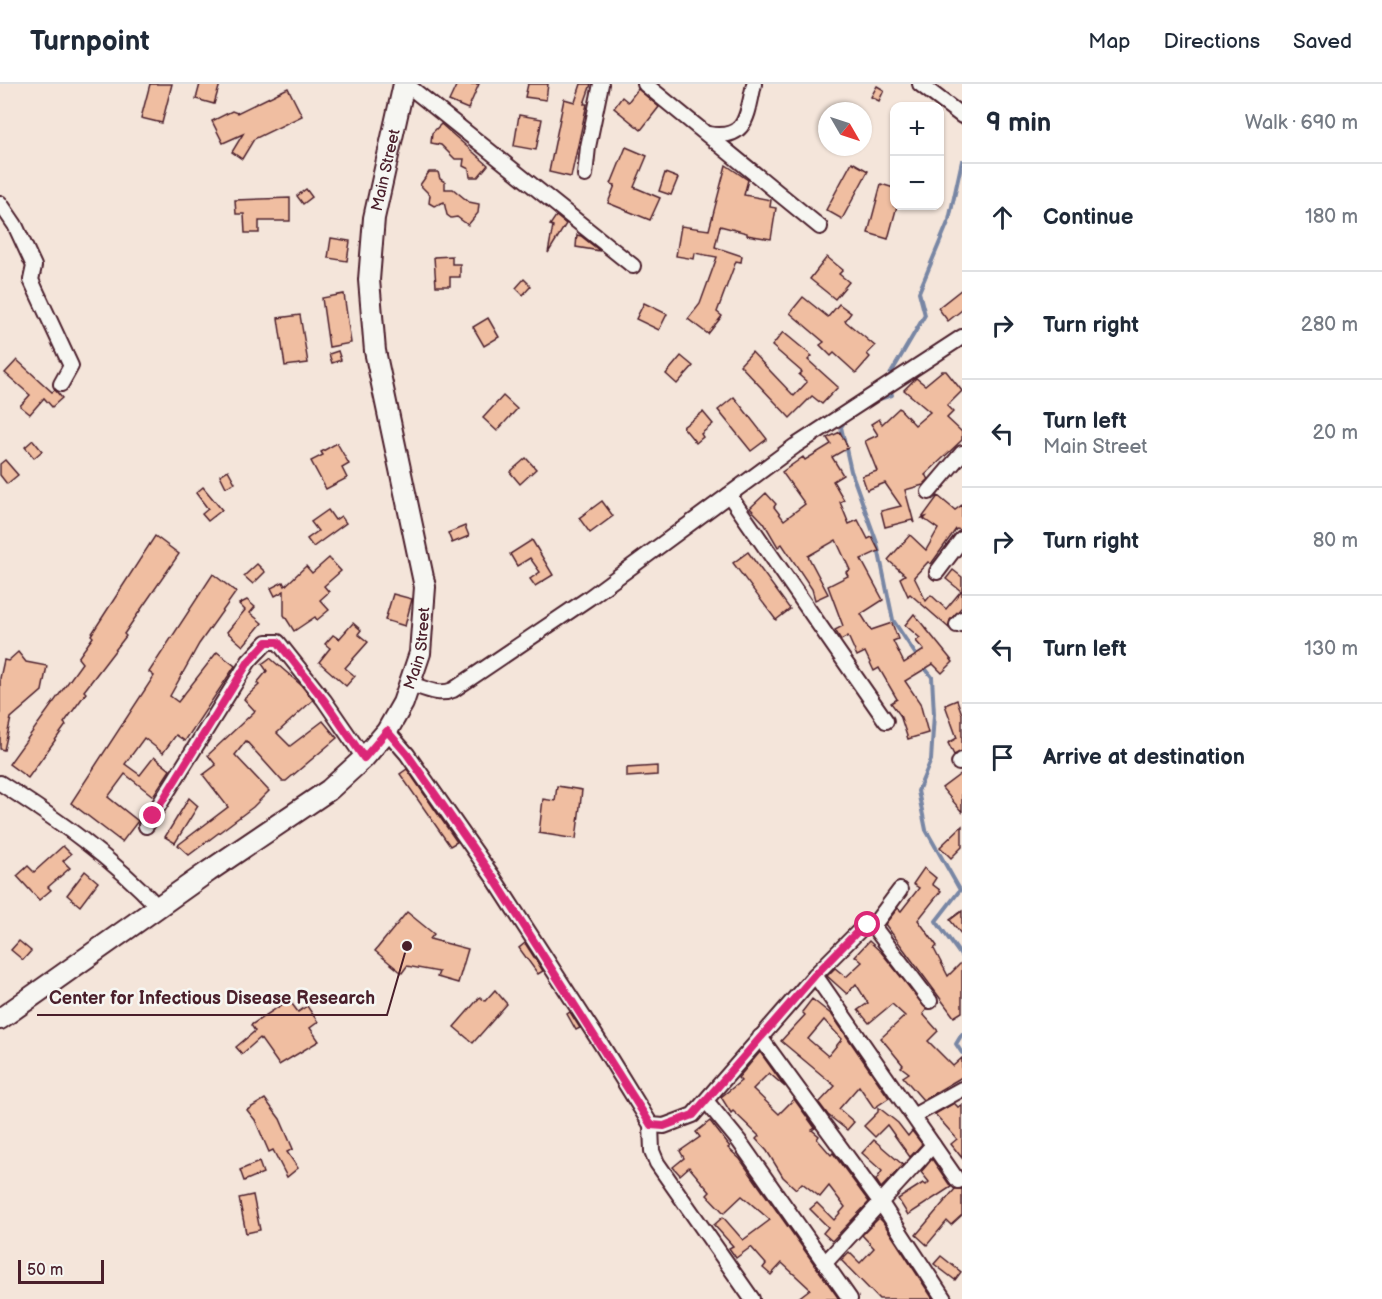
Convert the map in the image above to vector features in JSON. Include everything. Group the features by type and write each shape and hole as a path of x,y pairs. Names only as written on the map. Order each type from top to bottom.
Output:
{"main road":[{"name":"Main Street","path":"0,1019 329,790 364,758 387,731 411,684 420,653 425,587 375,351 369,280 374,218 405,84"}],"street":[{"path":"405,84 633,266"},
{"path":"585,175 588,147 601,84"},
{"path":"645,84 820,227"},
{"path":"708,134 731,135 740,129 747,115 754,84"},
{"path":"920,84 962,116"},
{"path":"0,203 15,225 34,266 31,280 71,366 62,384"},
{"path":"411,684 436,693 445,694 453,690 589,598 811,435 961,339"},
{"path":"929,492 962,453"},
{"path":"729,495 886,721"},
{"path":"936,572 962,539"},
{"path":"146,826 249,661 267,642 278,642 324,700 364,758"},
{"path":"387,731 407,754 493,877 651,1125 652,1151 657,1163 752,1299"},
{"path":"0,783 44,811 103,855 158,907"},
{"path":"873,927 900,890"},
{"path":"651,1125 664,1126 683,1121 706,1102 760,1036 815,975 858,931 868,925 873,927 930,1001"},
{"path":"815,975 915,1115 933,1146 958,1181"},
{"path":"760,1036 881,1203 944,1299"},
{"path":"915,1115 962,1089"},
{"path":"706,1102 739,1141 850,1299"},
{"path":"825,1263 933,1146"}],"building":[{"path":"150,84 172,84 162,123 141,118"},
{"path":"200,84 220,84 214,104 196,99"},
{"path":"457,84 479,84 468,109 449,101"},
{"path":"528,84 548,84 546,100 525,97"},
{"path":"581,84 591,84 584,104 587,104 571,177 549,172 564,99 575,102"},
{"path":"877,86 884,90 879,101 871,97"},
{"path":"288,88 302,116 254,139 242,159 232,152 243,134 223,143 212,121 232,111 237,113"},
{"path":"638,89 659,107 641,130 614,108 622,97 628,102"},
{"path":"519,115 542,119 536,150 514,146"},
{"path":"441,124 488,165 478,177 470,177 469,169 463,166 464,159 455,159 441,145 431,143 432,133"},
{"path":"626,147 647,156 634,187 660,198 650,220 608,203 615,185 611,184"},
{"path":"852,162 868,171 842,219 826,210"},
{"path":"726,165 748,180 744,195 771,200 770,207 776,208 771,239 747,235 747,233 720,226 715,247 742,256 741,262 736,261 717,312 722,316 708,334 688,319 700,304 717,257 695,253 694,259 676,256 681,226 709,230"},
{"path":"429,172 438,172 440,179 445,182 445,189 453,189 469,202 479,204 478,213 468,225 457,217 451,218 447,215 444,202 434,206 429,203 430,195 420,185"},
{"path":"665,173 678,178 671,195 659,191"},
{"path":"881,184 890,187 890,210 896,210 888,239 868,233"},
{"path":"306,189 312,197 303,204 297,196"},
{"path":"290,198 290,221 259,221 259,233 245,233 244,214 236,214 235,200"},
{"path":"556,216 566,224 548,253 553,226 550,225"},
{"path":"577,235 581,236 600,251 576,247"},
{"path":"331,238 350,241 347,261 328,258"},
{"path":"452,256 452,264 460,264 460,277 450,277 450,286 436,286 434,257"},
{"path":"827,257 843,270 839,274 849,282 835,299 810,279"},
{"path":"524,279 531,286 523,295 516,288"},
{"path":"962,289 962,310 948,321 938,308"},
{"path":"344,294 351,343 329,347 322,298"},
{"path":"803,297 828,317 839,304 851,313 845,321 875,346 867,354 870,357 856,373 834,353 831,356 820,345 824,342 790,313"},
{"path":"644,303 667,314 659,330 636,319"},
{"path":"300,315 308,363 285,366 278,318"},
{"path":"488,318 499,337 484,346 473,327"},
{"path":"783,332 812,356 808,360 838,387 822,404 812,396 790,418 740,365 752,352 794,396 807,382 799,375 802,372 772,346"},
{"path":"338,351 341,360 332,363 329,354"},
{"path":"681,356 693,366 677,384 666,374"},
{"path":"17,360 52,392 55,390 62,398 52,407 44,398 30,414 20,406 30,395 5,373"},
{"path":"942,371 946,371 962,391 947,406 953,412 947,418 962,432 962,440 925,475 929,479 923,485 905,490 914,523 912,520 885,527 881,511 901,506 885,483 867,490 862,476 877,471 865,441 878,435 871,424 879,419 882,424 899,408 915,425 930,412 904,390 916,378 925,385"},
{"path":"503,396 517,409 497,431 483,418"},
{"path":"734,397 767,439 751,451 718,410"},
{"path":"703,412 713,424 701,434 703,437 696,443 683,427"},
{"path":"840,432 848,448 832,457 843,475 833,481 844,500 840,502 849,524 858,520 868,539 872,537 879,551 861,559 883,600 861,614 871,630 892,623 898,639 893,641 904,663 924,650 916,641 920,638 905,625 914,614 953,662 942,673 933,664 905,681 920,703 928,733 908,739 900,715 891,703 897,699 879,668 874,671 865,652 857,656 848,636 841,640 835,630 843,626 828,586 848,576 846,572 850,570 836,540 808,556 828,594 815,600 812,589 782,544 778,547 764,523 750,508 766,493 776,504 774,507 784,520 805,504 782,472 803,457 805,460 831,444 827,438"},
{"path":"33,440 42,451 34,458 25,447"},
{"path":"337,443 349,464 342,468 347,478 326,489 311,461 323,455 321,452"},
{"path":"526,458 536,469 520,484 510,472"},
{"path":"5,460 18,475 7,484 0,475 0,464"},
{"path":"228,470 235,483 226,487 220,475"},
{"path":"203,487 222,510 208,521 202,514 208,509 196,493"},
{"path":"938,496 955,510 962,505 962,530 956,529 931,564 928,562 914,577 926,601 931,595 946,609 961,591 946,579 953,570 962,577 962,607 950,620 949,628 910,594 908,596 900,578 905,575 888,560 910,535 926,550 938,529 924,519 926,517 922,518"},
{"path":"602,501 613,516 590,533 579,518"},
{"path":"328,510 335,520 341,516 346,523 313,547 307,539 318,531 311,522"},
{"path":"465,526 469,536 452,543 448,533"},
{"path":"155,536 179,554 124,634 126,636 84,691 86,693 64,723 66,725 28,778 9,764 82,663 78,658 93,637 91,635"},
{"path":"532,540 553,575 535,586 530,579 540,572 530,558 517,566 510,554"},
{"path":"748,552 790,609 776,620 733,563"},
{"path":"329,558 341,571 324,586 329,592 320,600 329,610 317,620 315,617 294,631 284,615 284,591 275,596 271,588 283,582 285,586 306,566 312,573"},
{"path":"257,564 265,572 253,584 244,576"},
{"path":"213,574 236,592 199,644 170,696 178,702 217,652 235,666 185,741 176,735 163,753 144,738 125,764 140,775 154,757 170,770 153,796 125,774 108,797 138,821 122,842 71,803 154,676 149,672"},
{"path":"393,594 412,599 405,626 385,620"},
{"path":"247,600 255,607 250,613 262,623 243,646 227,632 245,610 239,604"},
{"path":"353,623 361,630 358,634 368,642 345,668 355,676 346,686 319,662 330,648 325,644 333,635 339,639"},
{"path":"18,652 26,662 47,666 42,691 11,718 4,750 0,749 0,678 4,660 8,661"},
{"path":"270,658 301,685 313,700 277,733 290,746 323,721 337,738 286,781 282,781 246,741 235,755 269,791 253,807 189,855 178,845 228,807 203,775 216,765 208,755 255,711 244,699 259,685 257,683 267,671 262,664"},
{"path":"957,700 962,714 962,751 954,755 948,743 957,738 945,705"},
{"path":"657,766 657,775 627,777 627,768"},
{"path":"407,769 457,842 450,846 400,774"},
{"path":"962,773 962,812 942,788"},
{"path":"557,786 582,790 576,839 539,833 543,799 555,801"},
{"path":"189,798 198,806 175,843 165,837"},
{"path":"962,826 962,847 951,858 940,847"},
{"path":"63,846 71,854 63,861 70,868 48,887 51,890 39,900 17,876 28,866 34,872"},
{"path":"924,868 936,878 932,884 941,891 918,920 937,946 934,949 948,976 962,962 962,1012 954,1017 885,924 898,908 901,911 919,888 913,884"},
{"path":"85,871 98,882 80,906 67,895"},
{"path":"962,911 962,935 950,920"},
{"path":"407,912 434,934 430,939 468,949 458,983 437,977 439,972 407,966 402,973 375,951"},
{"path":"19,941 31,951 23,960 11,950"},
{"path":"869,941 881,952 927,1009 923,1014 938,1031 928,1041 953,1066 962,1058 962,1077 923,1100 903,1077 909,1073 901,1067 903,1065 881,1038 905,1016 892,1004 869,1023 858,1010 868,1003 856,984 847,994 827,976 835,968 846,977 862,962 855,956"},
{"path":"525,943 543,971 538,974 519,948"},
{"path":"495,990 507,1004 473,1043 454,1027 480,997 485,1001"},
{"path":"812,999 832,1015 889,1098 874,1108 859,1086 839,1109 854,1122 847,1130 828,1115 819,1103 835,1086 781,1041 805,1015 802,1012","holes":["824,1020 842,1039 828,1056 808,1039"]},
{"path":"289,1000 298,1012 307,1006 318,1022 310,1028 319,1041 279,1065 260,1038 242,1054 236,1047 255,1031 251,1025"},
{"path":"570,1012 580,1028 576,1030 567,1014"},
{"path":"760,1052 785,1087 769,1073 753,1089 779,1114 794,1099 815,1128 812,1130 819,1136 817,1139 831,1155 833,1153 869,1202 832,1241 823,1233 828,1227 810,1209 817,1203 834,1220 845,1207 829,1186 820,1197 802,1183 796,1189 783,1177 767,1151 756,1139 759,1136 733,1111 731,1113 721,1097 741,1081 738,1078"},
{"path":"265,1099 280,1119 293,1149 287,1152 298,1168 287,1177 273,1150 269,1152 255,1120 247,1110"},
{"path":"954,1103 958,1107 962,1105 962,1158 951,1144 957,1139 935,1114"},
{"path":"878,1107 898,1123 908,1136 912,1131 922,1144 910,1157 887,1125 875,1137 864,1126 878,1112"},
{"path":"710,1121 730,1147 728,1148 740,1159 839,1299 797,1299 810,1289 782,1263 771,1275 763,1268 766,1264 751,1247 736,1258 729,1248 733,1246 714,1225 723,1217 743,1240 770,1220 742,1196 724,1213 707,1195 710,1192 689,1167 680,1175 673,1167 684,1158 680,1151 700,1137 696,1132"},
{"path":"874,1140 903,1165 881,1188 876,1180 882,1171 862,1153"},
{"path":"932,1159 951,1187 908,1215 898,1199 923,1183 926,1185 929,1182 921,1172"},
{"path":"259,1162 263,1173 244,1181 240,1170"},
{"path":"955,1189 962,1189 962,1215 951,1225 947,1221 927,1245 916,1235"},
{"path":"253,1195 260,1230 246,1233 239,1198"},
{"path":"879,1218 933,1299 879,1299 841,1260 849,1252 860,1263 874,1248 862,1235"},
{"path":"941,1256 961,1272 955,1280 934,1264"}],"waterway":[{"path":"887,380 925,315 919,292 949,220 962,161"},
{"path":"876,400 892,395 889,387"},
{"path":"845,421 841,427 851,471 877,543 893,620 918,658"},
{"path":"924,667 932,677 934,714 931,760 918,791 926,830 960,890 936,921 962,957"},
{"path":"962,1034 956,1044 962,1053"}],"place":[{"name":"Center for Infectious Disease Research","path":"407,946"}],"route":[{"path":"153,816 249,661 267,642 278,642 324,700 364,758 387,731 407,754 493,877 651,1125 664,1126 683,1121 693,1115 815,975 858,931 868,925"}]}
